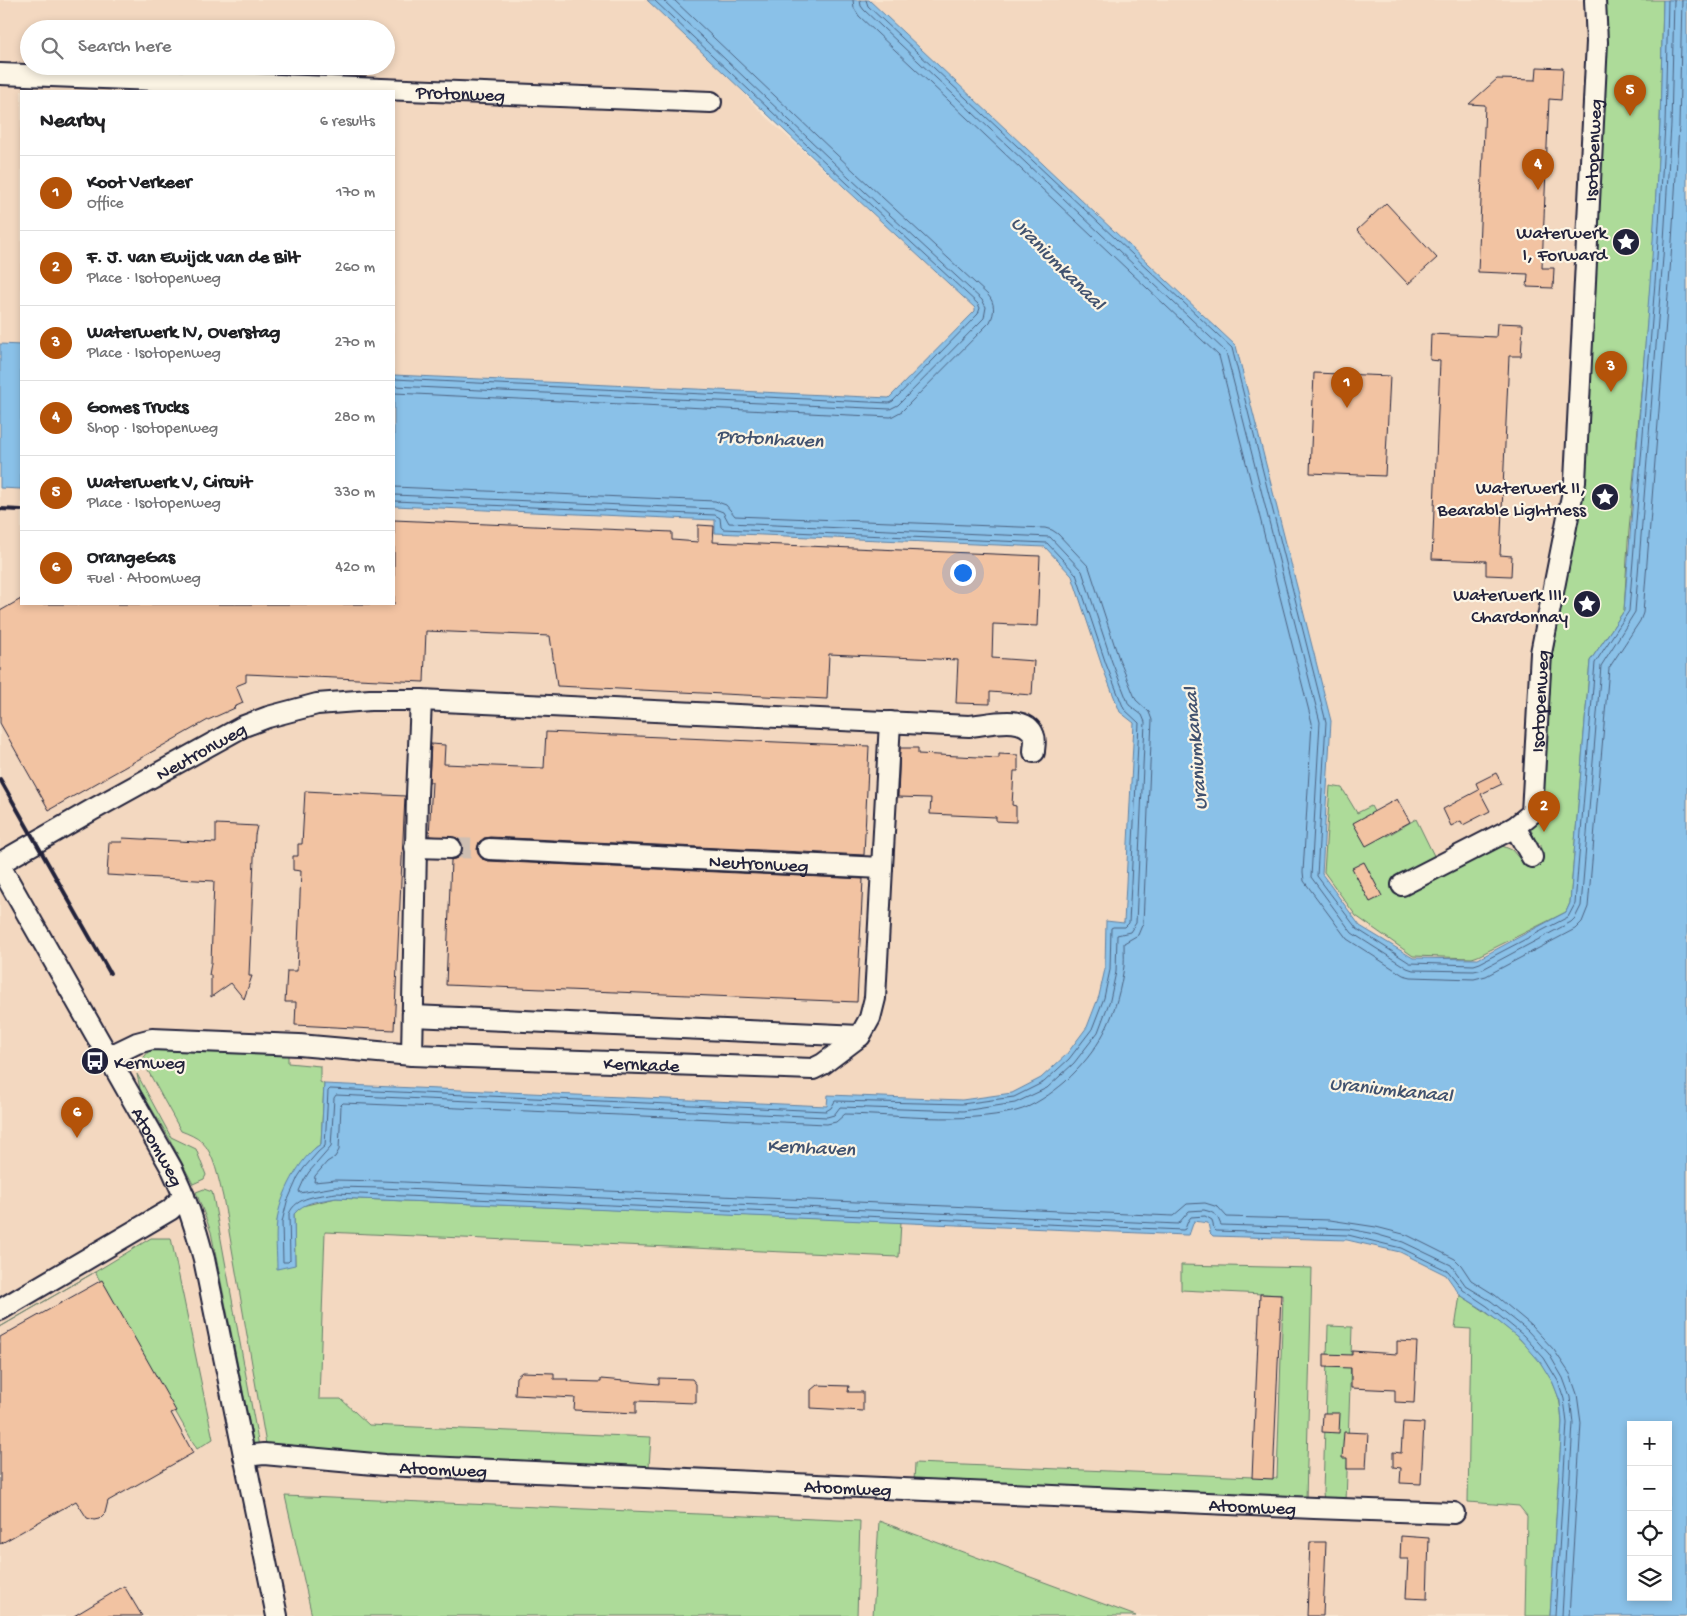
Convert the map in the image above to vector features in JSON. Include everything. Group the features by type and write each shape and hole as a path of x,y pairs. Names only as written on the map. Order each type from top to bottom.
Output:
{"street":[{"name":"Isotopenweg","path":"1402,885 1515,827 1532,813 1541,653 1575,481 1597,52 1595,0"},
{"name":"Protonweg","path":"0,74 20,75"},
{"name":"Protonweg","path":"25,75 711,102"},
{"name":"Neutronweg","path":"0,865 92,810 244,726 268,717 317,704 370,700 421,700 969,726 1008,721 1018,722 1028,727 1035,737 1034,752"},
{"path":"412,1055 421,700"},
{"path":"882,868 890,722"},
{"path":"1515,827 1532,857"},
{"path":"416,846 451,848"},
{"name":"Neutronweg","path":"489,849 882,868"},
{"name":"Atoomweg","path":"0,865 172,1169 196,1227 277,1616"},
{"name":"Kernkade","path":"108,1057 137,1043 152,1039 299,1045 412,1055 813,1069 823,1064 860,1036 870,1018 875,998 882,868"},
{"name":"Kernkade","path":"413,1016 860,1036"},
{"path":"0,1310 170,1210 184,1196"},
{"name":"Atoomweg","path":"244,1456 264,1454 405,1466 1454,1513"}],"shaded area":[{"path":"0,0 647,0 732,81 764,115 975,308 975,311 889,398 395,375 395,90 20,90 20,345 0,344"},
{"path":"869,0 1663,0 1652,257 1624,611 1566,912 1474,960 1413,958 1360,926 1322,874 1331,721 1236,346"},
{"path":"0,488 20,489 20,605 395,605 395,506 716,520 715,533 1045,547 1072,576 1102,666 1120,712 1134,723 1124,923 1106,921 1105,969 1099,996 1087,1027 1066,1055 1041,1078 1012,1093 962,1100 828,1095 828,1106 527,1093 294,1214 381,1200 1186,1235 1189,1234 1194,1221 1205,1221 1208,1223 1208,1228 1213,1236 1329,1239 1373,1245 1400,1252 1446,1275 1456,1291 1484,1310 1550,1616 0,1616"}],"green space":[{"path":"1604,0 1663,0 1660,125 1652,267 1628,542 1624,611 1590,661 1570,903 1566,912 1478,956 1472,958 1413,956 1356,916 1324,872 1330,786 1342,788 1357,813 1371,806 1387,836 1416,819 1441,870 1500,845 1512,850 1524,864 1540,865 1541,845 1535,839 1531,830 1535,822 1542,819 1552,656 1584,478 1592,355 1605,70"},
{"path":"156,1048 288,1053 288,1063 320,1066 320,1082 324,1084 321,1144 315,1148 294,1175 283,1200 277,1221 295,1265 294,1214 302,1206 336,1198 901,1222 899,1257 325,1232 319,1399 341,1399 369,1425 651,1437 649,1467 267,1450 218,1175 210,1153 202,1142 190,1134 181,1131 142,1060 148,1052"},
{"path":"137,1074 171,1137 196,1149 206,1175 204,1179 193,1184 140,1089"},
{"path":"204,1189 212,1192 214,1201 260,1452 255,1451 211,1232 196,1192"},
{"path":"151,1238 171,1238 213,1439 197,1449 95,1272"},
{"path":"1181,1265 1312,1268 1306,1501 914,1481 915,1463 1277,1478 1283,1295 1181,1290"},
{"path":"1460,1295 1505,1326 1532,1352 1544,1366 1553,1382 1559,1399 1562,1422 1550,1616 1525,1616 1527,1516 1519,1506 1468,1502 1471,1329 1455,1328"},
{"path":"1328,1326 1352,1327 1346,1502 1324,1502"},
{"path":"285,1496 860,1521 857,1616 312,1616"},
{"path":"879,1521 1136,1616 873,1616"}],"water":[{"path":"647,0 869,0 1236,346 1331,721 1322,874 1360,926 1413,958 1478,959 1566,912 1570,903 1590,661 1624,611 1652,257 1660,125 1663,0 1687,0 1687,1616 1550,1616 1562,1422 1560,1401 1553,1383 1540,1362 1520,1339 1484,1310 1460,1295 1446,1275 1400,1252 1347,1240 1213,1236 1210,1233 1208,1223 1194,1221 1189,1235 1186,1235 336,1198 308,1204 294,1214 295,1265 277,1269 276,1233 279,1212 286,1190 298,1168 313,1150 321,1144 324,1084 827,1106 828,1095 962,1100 1012,1093 1041,1078 1066,1055 1087,1027 1099,996 1105,969 1106,921 1124,923 1134,723 1120,712 1102,666 1072,576 1045,547 715,533 715,520 395,506 395,375 889,398 975,311 975,308"},
{"path":"0,344 20,345 20,489 0,488"}],"building":[{"path":"1537,67 1563,68 1561,100 1549,99 1542,268 1554,268 1553,288 1527,287 1528,274 1478,272 1485,105 1469,104 1497,79 1536,80"},
{"path":"1386,203 1437,258 1408,284 1357,230"},
{"path":"1497,323 1523,324 1521,356 1509,356 1500,555 1512,556 1511,576 1486,575 1486,561 1432,559 1440,361 1430,360 1431,334 1496,337"},
{"path":"1314,373 1390,376 1385,476 1310,473"},
{"path":"395,520 672,532 672,540 698,542 698,525 714,526 713,542 1040,556 1037,626 993,624 992,658 1034,661 1032,695 990,692 990,704 956,703 958,660 829,654 827,699 557,686 550,636 426,631 424,682 246,674 246,682 236,686 243,703 208,720 49,810 0,723 0,611 20,600 20,605 395,605"},
{"path":"546,732 869,746 864,855 490,837 484,838 479,842 477,849 482,859 488,861 863,879 857,1002 446,985 451,860 461,855 463,848 457,838 429,836 432,782 429,782 431,744 445,745 444,764 544,768"},
{"path":"900,748 918,748 918,754 999,758 999,754 1018,755 1018,771 1014,771 1012,805 1016,806 1016,822 996,821 996,817 930,814 931,798 898,797"},
{"path":"1496,773 1502,784 1481,794 1490,811 1463,825 1461,821 1451,826 1443,809 1479,790 1476,783"},
{"path":"305,791 405,796 394,1030 295,1025 296,1002 285,1002 287,971 297,971 301,871 293,870 293,856 298,856 298,844 302,844"},
{"path":"1397,799 1410,822 1366,846 1353,823"},
{"path":"216,824 257,826 255,835 249,976 252,976 244,999 231,983 211,997 211,975 209,975 214,881 107,875 109,842 122,842 123,838 216,843"},
{"path":"1364,862 1382,896 1370,902 1352,868"},
{"path":"102,1280 176,1411 171,1413 193,1453 108,1501 105,1513 99,1519 87,1518 76,1501 0,1544 0,1337"},
{"path":"1260,1294 1281,1295 1273,1479 1252,1478"},
{"path":"1397,1341 1417,1342 1414,1403 1395,1402 1395,1390 1351,1388 1351,1368 1324,1367 1324,1354 1352,1355 1352,1351 1397,1354"},
{"path":"522,1372 554,1373 554,1379 568,1379 567,1381 601,1382 601,1379 659,1384 659,1378 692,1379 696,1384 696,1403 636,1401 636,1413 574,1410 575,1398 515,1395 516,1377"},
{"path":"817,1385 849,1386 848,1392 863,1392 863,1411 811,1408 811,1390"},
{"path":"1323,1413 1340,1413 1339,1433 1322,1432"},
{"path":"1403,1422 1424,1423 1421,1484 1400,1483 1401,1468 1393,1467 1393,1452 1401,1453"},
{"path":"1344,1432 1368,1433 1366,1469 1347,1469 1347,1458 1342,1458"},
{"path":"1401,1536 1429,1538 1427,1599 1406,1598 1408,1559 1400,1559"},
{"path":"1310,1542 1326,1542 1323,1616 1307,1616"},
{"path":"124,1586 142,1616 74,1616"}],"tunnel":[{"path":"451,848 489,849"}],"railway":[{"path":"0,509 20,510"},
{"path":"0,779 110,973"}],"place":[{"name":"Waterwerk V, Circuit","path":"1630,116"},
{"name":"Gomes Trucks","path":"1538,190"},
{"name":"Waterwerk I, Forward","path":"1626,242"},
{"name":"Waterwerk IV, Overstag","path":"1611,392"},
{"name":"Koot Verkeer","path":"1347,408"},
{"name":"Waterwerk II, Bearable Lightness","path":"1605,497"},
{"name":"Waterwerk III, Chardonnay","path":"1587,604"},
{"name":"F. J. van Ewijck van de Bilt","path":"1544,832"},
{"name":"Kernweg","path":"95,1061"},
{"name":"OrangeGas","path":"77,1138"}],"water label":[{"name":"Uraniumkanaal","path":"1059,262"},
{"name":"Protonhaven","path":"770,437"},
{"name":"Uraniumkanaal","path":"1194,749"},
{"name":"Uraniumkanaal","path":"1391,1088"},
{"name":"Kernhaven","path":"811,1146"}]}
